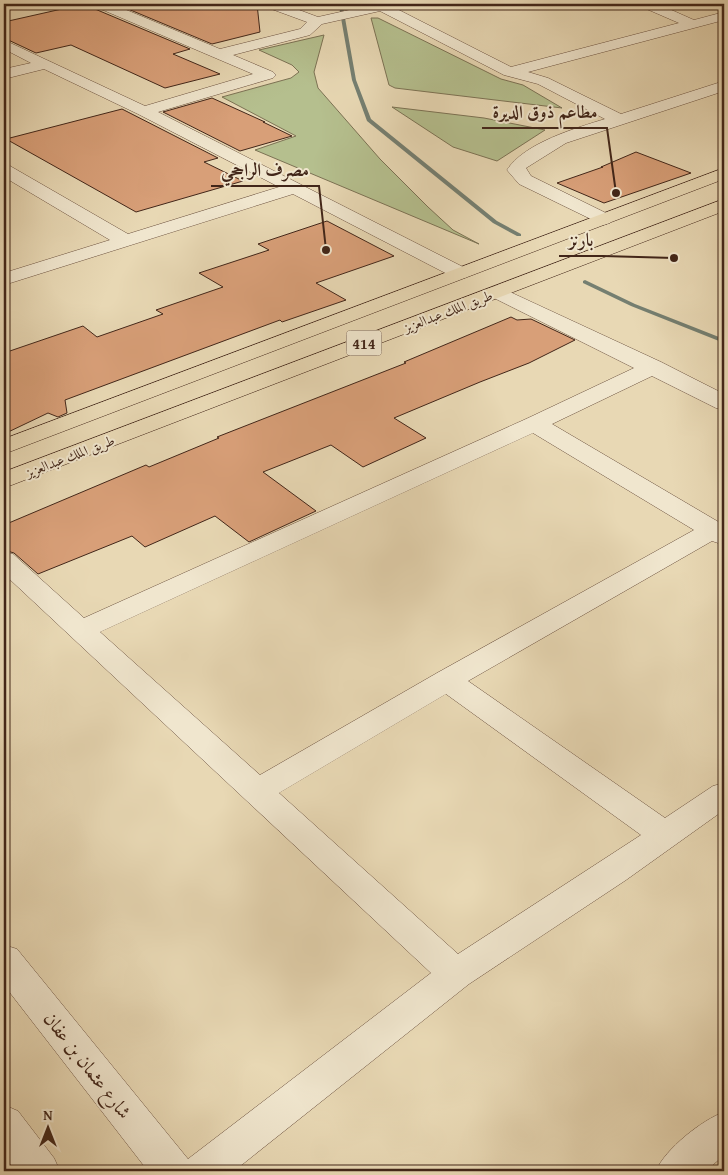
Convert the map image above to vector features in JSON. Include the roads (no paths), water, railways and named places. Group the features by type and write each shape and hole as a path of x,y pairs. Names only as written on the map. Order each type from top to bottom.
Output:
{"highway":[{"name":"طريق الملك عبدالعزيز","path":"4,447 724,173"},
{"name":"طريق الملك عبدالعزيز","path":"4,481 724,204"}],"street":[{"path":"101,4 268,75 144,111"},
{"path":"271,4 317,21"},
{"path":"647,4 692,24"},
{"path":"219,54 305,32 317,21 387,5 509,72 543,81 618,119"},
{"path":"292,12 321,6"},
{"path":"509,72 724,16"},
{"path":"4,44 144,111 460,274"},
{"path":"4,74 45,64"},
{"path":"603,219 525,180 516,170 519,165 560,138 724,86"},
{"path":"4,170 126,241"},
{"path":"4,279 294,188"},
{"path":"497,292 724,403"},
{"path":"81,630 534,424 653,367"},
{"path":"534,424 719,533"},
{"path":"258,791 447,680 719,533"},
{"path":"4,560 456,974"},
{"path":"447,680 665,834"},
{"path":"203,1171 456,974 614,872 724,794"},
{"name":"شارع عثمان بن عفان","path":"4,959 173,1171"},
{"path":"4,1123 39,1171"},
{"path":"676,1171 724,1130"}],"waterway":[{"path":"341,5 342,12"},
{"path":"343,18 354,80 369,120 495,222 519,235"},
{"path":"585,282 633,305 724,341"}],"place":[{"name":"مطاعم ذوق الديرة","path":"616,193"},
{"name":"مصرف الراجحي","path":"326,250"},
{"name":"بارنز","path":"674,258"}]}
